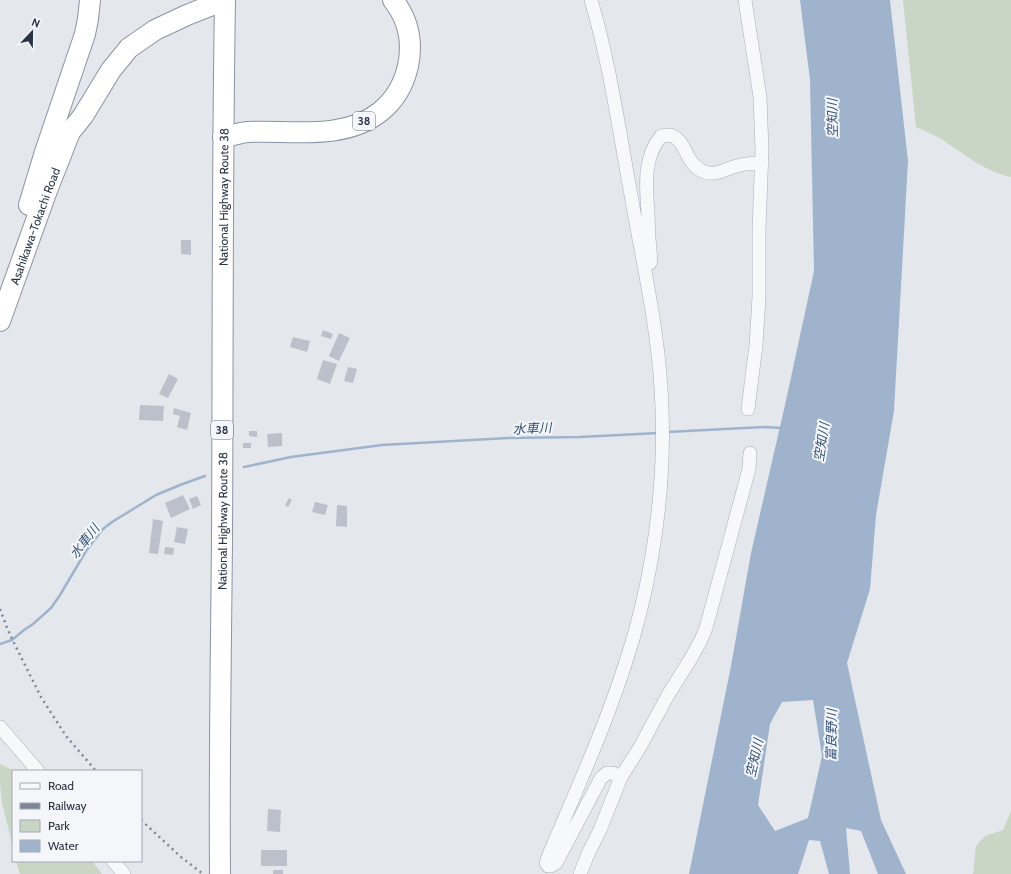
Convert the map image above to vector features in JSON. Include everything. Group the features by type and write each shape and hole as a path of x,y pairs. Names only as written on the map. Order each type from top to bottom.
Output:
{"highway":[{"name":"Asahikawa-Tokachi Road","path":"0,291 85,34 90,0"},
{"name":"Asahikawa-Tokachi Road","path":"0,321 46,193 70,132 83,116 111,70 129,48 155,30 225,0"},
{"name":"National Highway Route 38","path":"220,867 223,137 225,0"},
{"name":"38","path":"223,137 246,132 314,132 341,129 359,124 375,116 387,106 396,95 407,70 410,58 408,32 404,19 393,0"}],"street":[{"path":"591,0 605,55 645,270 661,388 661,479 659,508 653,547 640,611 632,641 614,697 548,857 546,863 548,866 551,866 556,862 601,778 607,773 612,773 621,777"},
{"path":"744,0 748,15 760,97 762,164 757,338 748,409"},
{"path":"645,270 649,267 651,260 646,180 649,160 655,144 661,136 669,135 677,138 694,167 703,172 724,172 737,166 752,163 762,164"},
{"path":"580,874 600,830 621,777 640,747 668,695 700,642 706,628 749,469 750,453"},
{"path":"0,727 37,770"},
{"path":"114,862 124,874"}],"green space":[{"path":"903,0 1011,0 1011,177 1002,175 984,167 940,138 916,127"},
{"path":"0,764 13,770 12,843 2,803"},
{"path":"1011,811 1011,874 973,874 976,846 985,836 1003,830"},
{"path":"16,862 93,862 102,874 20,874"}],"water":[{"path":"800,0 890,0 908,161 894,411 876,515 870,589 847,663 881,820 906,874 878,874 861,831 846,828 850,874 829,874 820,841 809,840 798,874 689,874 731,666 751,553 814,271 810,80","holes":["813,700 822,756 808,818 775,831 758,805 770,724 782,702"]}],"building":[{"path":"181,240 191,240 191,255 181,254"},
{"path":"323,330 333,334 331,339 321,336"},
{"path":"339,333 350,338 339,361 329,356"},
{"path":"293,337 310,341 307,352 290,347"},
{"path":"323,360 337,364 330,384 317,379"},
{"path":"348,367 357,369 353,383 344,381"},
{"path":"169,374 178,379 168,398 159,394"},
{"path":"140,405 164,406 163,421 139,420"},
{"path":"174,408 191,413 187,430 177,427 180,416 173,414"},
{"path":"249,431 257,431 257,437 249,436"},
{"path":"282,433 282,446 268,447 267,434"},
{"path":"243,443 251,443 251,448 243,448"},
{"path":"183,495 190,509 171,518 165,503"},
{"path":"197,496 201,505 193,509 189,499"},
{"path":"289,498 292,500 288,507 285,505"},
{"path":"315,502 328,505 325,515 312,512"},
{"path":"337,505 347,506 347,527 336,526"},
{"path":"153,519 163,521 158,554 149,553"},
{"path":"177,527 188,529 185,544 174,542"},
{"path":"165,547 174,548 173,555 164,554"},
{"path":"268,809 281,810 280,832 267,831"},
{"path":"261,850 287,850 287,866 261,866"},
{"path":"273,870 283,870 283,874 273,874"}],"waterway":[{"name":"水車川","path":"667,432 765,427 781,428"},
{"name":"水車川","path":"244,467 291,457 382,445 508,438 580,437 658,433"},
{"name":"水車川","path":"0,644 12,640 51,608 86,551 103,529 156,495 205,476"}],"railway":[{"path":"0,609 7,628 41,697 66,736 95,770"},
{"path":"142,821 181,857 203,874"}],"water label":[{"name":"空知川","path":"832,118"},
{"name":"空知川","path":"821,442"},
{"name":"富良野川","path":"831,735"},
{"name":"空知川","path":"754,758"}]}
